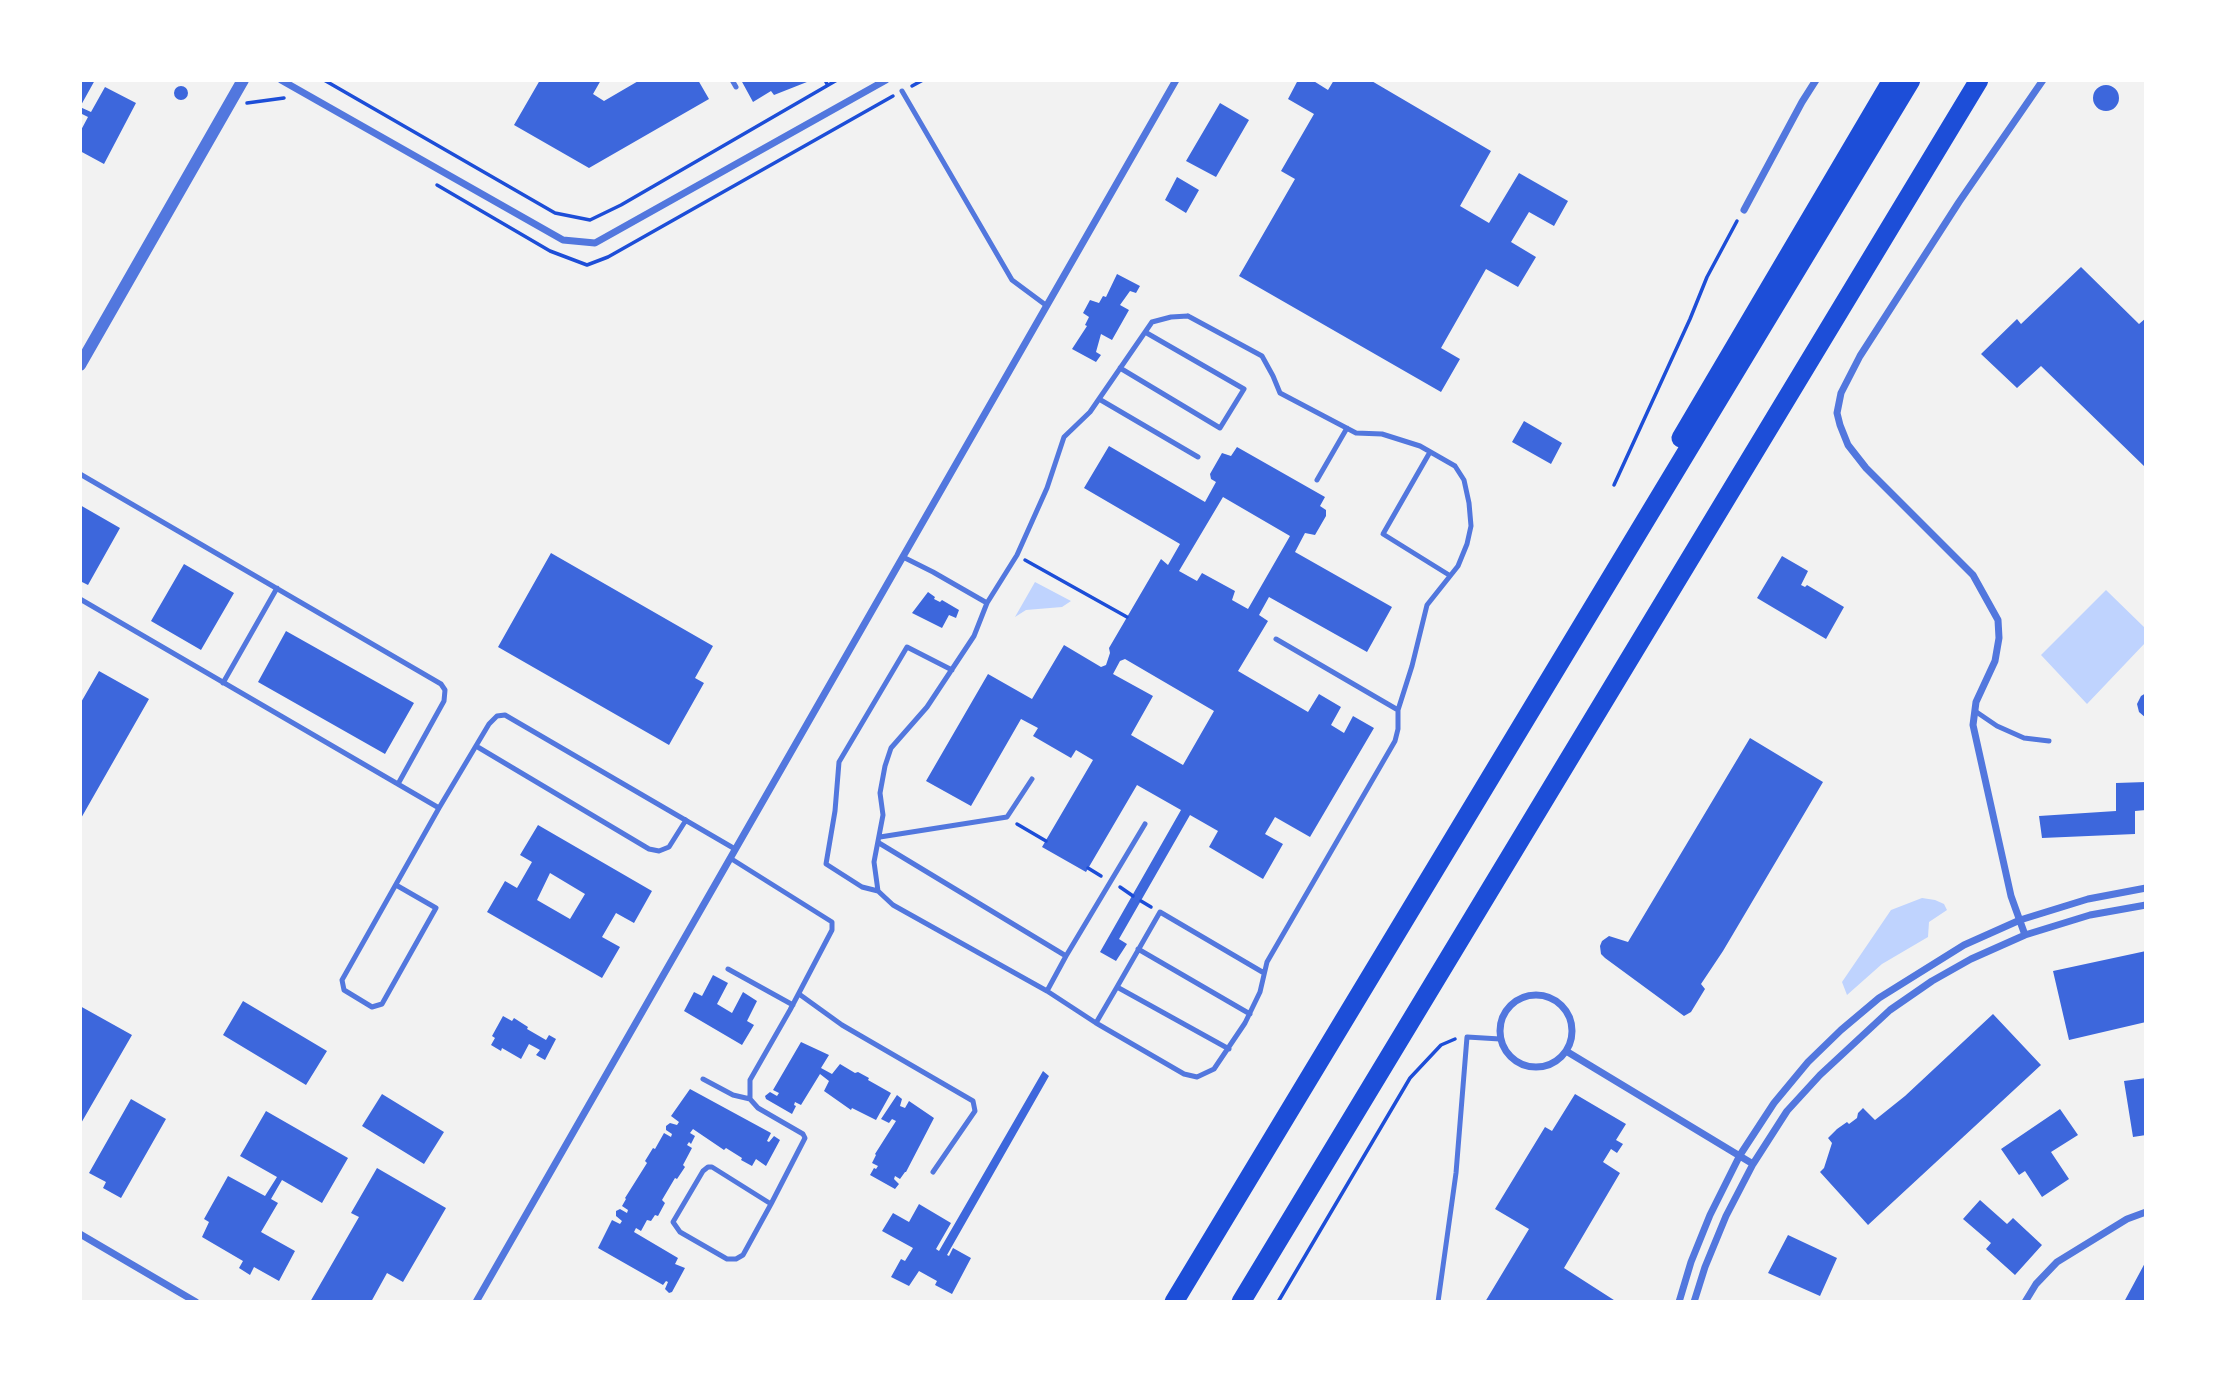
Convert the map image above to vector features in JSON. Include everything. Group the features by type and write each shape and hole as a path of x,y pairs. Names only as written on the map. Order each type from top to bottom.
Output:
{"highway":[{"path":"1608,584 1673,451 1892,80"},
{"path":"1174,1301 1911,80"},
{"path":"1241,1301 1979,80"},
{"path":"1780,411 1865,289 1994,80"}],"street":[{"path":"80,365 243,80"},
{"path":"281,80 563,240 595,243 887,80"},
{"path":"476,1301 1176,80"},
{"path":"1744,211 1816,80"},
{"path":"2025,935 2011,896 1973,725 1976,702 1995,661 1999,638 1998,620 1973,575 1866,468 1848,445 1837,412 1840,393 1860,356 1959,202 2043,80"},
{"path":"1679,1301 1690,1262 1740,1155 1774,1102 1808,1062 1841,1030 1879,998 1964,945 2020,920 2088,899 2146,888"},
{"path":"1694,1301 1726,1216 1787,1111 1820,1074 1890,1010 1932,981 1971,959 2025,935 2090,915 2146,905"},
{"path":"1530,995 1553,1000 1563,1007 1572,1028 1571,1040 1558,1060 1535,1068 1513,1059 1500,1039 1499,1027 1503,1016 1519,999 1530,995"},
{"path":"1566,1051 1754,1164"},
{"path":"2025,1301 2036,1284 2057,1262 2127,1219 2146,1212"},
{"path":"80,1234 196,1301"}],"lane":[{"path":"902,91 1012,280 1047,306"},
{"path":"878,891 874,862 883,815 880,793 891,748 927,707 952,670 974,636 987,603 1017,555 1047,488 1064,437 1090,412 1152,322 1188,316 1262,356 1280,393 1356,433 1382,434 1420,446 1455,466 1464,480 1471,526 1467,544 1458,566 1427,605 1419,642 1398,710 1395,741 1267,962 1260,992 1250,1014 1214,1069 1197,1077 1184,1074 1047,991 893,905 878,891 862,887 826,864 835,811 839,762 907,647 952,670"},
{"path":"1120,368 1220,428 1244,389 1145,332"},
{"path":"1099,399 1198,457"},
{"path":"1317,480 1347,428"},
{"path":"1430,452 1383,534 1449,575"},
{"path":"80,474 441,684 444,701 398,784"},
{"path":"903,557 987,603"},
{"path":"223,682 277,588"},
{"path":"80,599 439,808"},
{"path":"1276,639 1398,710"},
{"path":"1975,711 1997,726 2024,738 2049,741"},
{"path":"396,885 436,908 382,1004 372,1007 348,994 342,986 342,980 439,808 489,724 496,716 505,715 736,849"},
{"path":"476,746 649,849 659,851 668,847 686,820"},
{"path":"879,840 1007,817 1032,779"},
{"path":"1047,991 1145,824"},
{"path":"879,840 1066,956"},
{"path":"730,858 832,922 832,930 799,994 750,1080 750,1099"},
{"path":"1096,1023 1160,912 1264,973"},
{"path":"1138,949 1250,1014"},
{"path":"727,969 793,1005"},
{"path":"1117,987 1229,1049"},
{"path":"799,994 842,1025 973,1101 975,1111 933,1172"},
{"path":"1438,1301 1455,1173 1467,1037 1500,1039"},
{"path":"703,1079 733,1095 750,1099 758,1108 803,1134 805,1138 771,1204 743,1255 736,1259 727,1259 680,1232 673,1222 708,1167 771,1204"}],"path":[{"path":"324,80 555,213 590,220 621,205 837,80"},
{"path":"229,105 284,98"},
{"path":"435,184 550,251 587,265 608,257 881,104"},
{"path":"1614,485 1707,277 1730,230 1744,211"},
{"path":"1017,555 1127,617"},
{"path":"1007,817 1046,841"},
{"path":"1278,1301 1410,1078 1441,1045 1457,1037 1467,1037"}],"water":[{"path":"1035,582 1071,601 1062,607 1026,610 1015,617"},
{"path":"2106,590 2145,628 2145,643 2087,704 2041,655"},
{"path":"1922,898 1944,904 1947,910 1929,922 1928,937 1882,964 1847,995 1842,982 1891,910"}],"building":[{"path":"80,80 95,80 80,107"},
{"path":"540,80 601,80 593,94 604,101 640,80 698,80 709,99 589,168 514,125"},
{"path":"741,80 812,80 774,95 771,91 753,102"},
{"path":"1298,80 1312,80 1328,90 1334,80 1370,80 1491,151 1460,206 1489,223 1519,173 1568,201 1554,226 1529,212 1511,242 1536,257 1518,287 1486,269 1441,348 1460,359 1441,392 1239,276 1295,179 1281,171 1314,114 1288,99"},
{"path":"2106,85 2115,89 2119,98 2115,107 2106,111 2097,107 2093,98 2097,89"},
{"path":"181,86 186,88 186,98 181,100 176,98 174,93 176,88"},
{"path":"105,87 136,103 104,164 80,151 80,132 88,117 80,113 80,107 91,112"},
{"path":"1220,103 1249,120 1216,177 1186,161"},
{"path":"1177,177 1199,190 1186,213 1165,200"},
{"path":"2081,267 2139,324 2146,318 2146,468 2041,366 2017,388 1981,354 2017,319 2021,324"},
{"path":"1117,274 1140,286 1136,293 1130,291 1120,305 1129,310 1112,340 1101,334 1096,352 1101,355 1096,362 1072,349 1087,326 1085,325 1089,317 1083,313 1090,300 1099,303 1103,296 1106,297"},
{"path":"1524,421 1562,443 1551,464 1512,442"},
{"path":"1109,446 1205,502 1216,482 1211,479 1210,474 1222,453 1231,456 1237,447 1325,497 1320,506 1326,510 1326,516 1315,535 1305,533 1295,552 1392,607 1367,652 1269,597 1259,615 1268,621 1238,671 1308,712 1319,694 1341,707 1331,725 1344,733 1353,716 1374,728 1310,837 1275,817 1265,834 1283,844 1263,879 1209,847 1218,831 1190,815 1119,939 1127,944 1116,961 1100,952 1181,810 1137,785 1086,872 1042,847 1093,760 1076,750 1071,758 1033,736 1038,728 1021,719 971,806 926,781 988,674 1032,699 1064,645 1101,667 1106,665 1109,648 1161,559 1168,565 1180,544 1084,488","holes":["1223,497 1290,536 1248,609 1232,600 1235,591 1202,573 1197,581 1179,571","1125,659 1214,711 1183,765 1131,735 1153,696 1113,674 1120,661"]},
{"path":"80,505 120,528 88,585 80,581"},
{"path":"551,553 713,646 695,678 704,683 669,745 498,647"},
{"path":"1782,556 1808,571 1801,585 1807,585 1844,607 1826,639 1757,598"},
{"path":"184,564 234,593 201,650 151,621"},
{"path":"928,592 934,599 940,602 942,600 959,610 956,618 949,615 942,628 912,613"},
{"path":"286,631 414,703 385,754 258,682"},
{"path":"99,671 149,699 80,820 80,704"},
{"path":"2146,693 2146,718 2139,712 2137,704"},
{"path":"1750,738 1823,782 1701,984 1705,989 1691,1012 1684,1016 1605,958 1601,954 1600,946 1609,936 1628,942"},
{"path":"2146,782 2146,810 2135,811 2135,834 2042,838 2039,816 2116,811 2116,783"},
{"path":"538,825 652,891 634,923 616,913 602,937 620,947 602,978 487,912 505,881 517,888 532,862 520,855","holes":["550,873 585,894 570,919 537,900"]},
{"path":"2146,951 2146,1022 2069,1040 2053,971"},
{"path":"713,975 728,983 717,1004 732,1013 743,992 757,1001 747,1021 754,1025 742,1045 684,1011 694,992 702,996"},
{"path":"243,1001 327,1051 306,1085 223,1035"},
{"path":"80,1006 132,1035 80,1125"},
{"path":"1993,1014 2041,1065 1868,1225 1820,1172 1824,1168 1832,1143 1828,1138 1847,1122 1849,1124 1857,1118 1863,1108 1875,1120 1905,1096"},
{"path":"503,1016 512,1021 514,1018 546,1040 549,1035 556,1039 545,1060 536,1055 540,1050 529,1044 521,1059 491,1045 495,1038 492,1036"},
{"path":"801,1042 829,1055 821,1068 832,1074 840,1064 869,1078 868,1080 891,1093 876,1120 852,1108 851,1110 824,1091 829,1081 820,1074 801,1105 795,1102 792,1114 766,1099 765,1096 770,1092 777,1096 779,1093 773,1090"},
{"path":"1043,1071 1049,1076 947,1255 949,1256 953,1248 971,1258 952,1294 935,1285 937,1281 919,1271 909,1286 891,1277 901,1259 905,1261 913,1248 882,1231 893,1213 909,1222 919,1204 951,1223 936,1249 939,1251"},
{"path":"2146,1078 2146,1135 2133,1137 2124,1081"},
{"path":"690,1089 771,1133 767,1141 774,1136 780,1140 766,1166 756,1159 752,1166 693,1129 690,1133 695,1136 691,1144 689,1142 687,1145 692,1148 683,1165 685,1167 662,1200 665,1203 658,1216 655,1215 651,1221 647,1220 641,1231 636,1228 634,1232 678,1258 675,1264 685,1268 669,1293 665,1289 668,1282 663,1285 598,1248 612,1220 620,1224 622,1221 616,1216 616,1211 620,1209 627,1213 628,1210 622,1206 625,1198 653,1148 655,1149 664,1133 671,1137 672,1134 666,1130 666,1126 670,1123 677,1125 679,1122 671,1116"},
{"path":"382,1094 444,1132 424,1164 362,1126"},
{"path":"1575,1094 1626,1124 1616,1140 1623,1144 1617,1153 1611,1149 1603,1162 1620,1173 1564,1268 1617,1302 1485,1302 1529,1229 1495,1209 1545,1127 1552,1131"},
{"path":"897,1095 902,1099 900,1106 905,1108 909,1101 934,1118 906,1172 900,1179 895,1176 894,1179 899,1184 895,1189 870,1175 878,1166 872,1163 875,1154 896,1121 892,1119 889,1123 881,1119"},
{"path":"131,1099 166,1119 121,1198 103,1188 106,1182 89,1173"},
{"path":"2060,1109 2078,1135 2051,1152 2069,1179 2042,1197 2025,1171 2019,1175 2001,1149"},
{"path":"266,1111 348,1158 322,1203 282,1180 271,1199 278,1203 261,1232 295,1251 279,1281 254,1267 250,1275 239,1268 243,1261 202,1237 209,1222 204,1219 228,1176 265,1196 277,1177 240,1156"},
{"path":"377,1168 446,1208 403,1282 387,1273 371,1302 310,1302 359,1217 351,1213"},
{"path":"1980,1200 2007,1224 2013,1218 2042,1245 2015,1275 1986,1249 1991,1243 1963,1219"},
{"path":"1788,1235 1837,1258 1820,1296 1768,1273"},
{"path":"2146,1261 2146,1302 2124,1302"}]}
